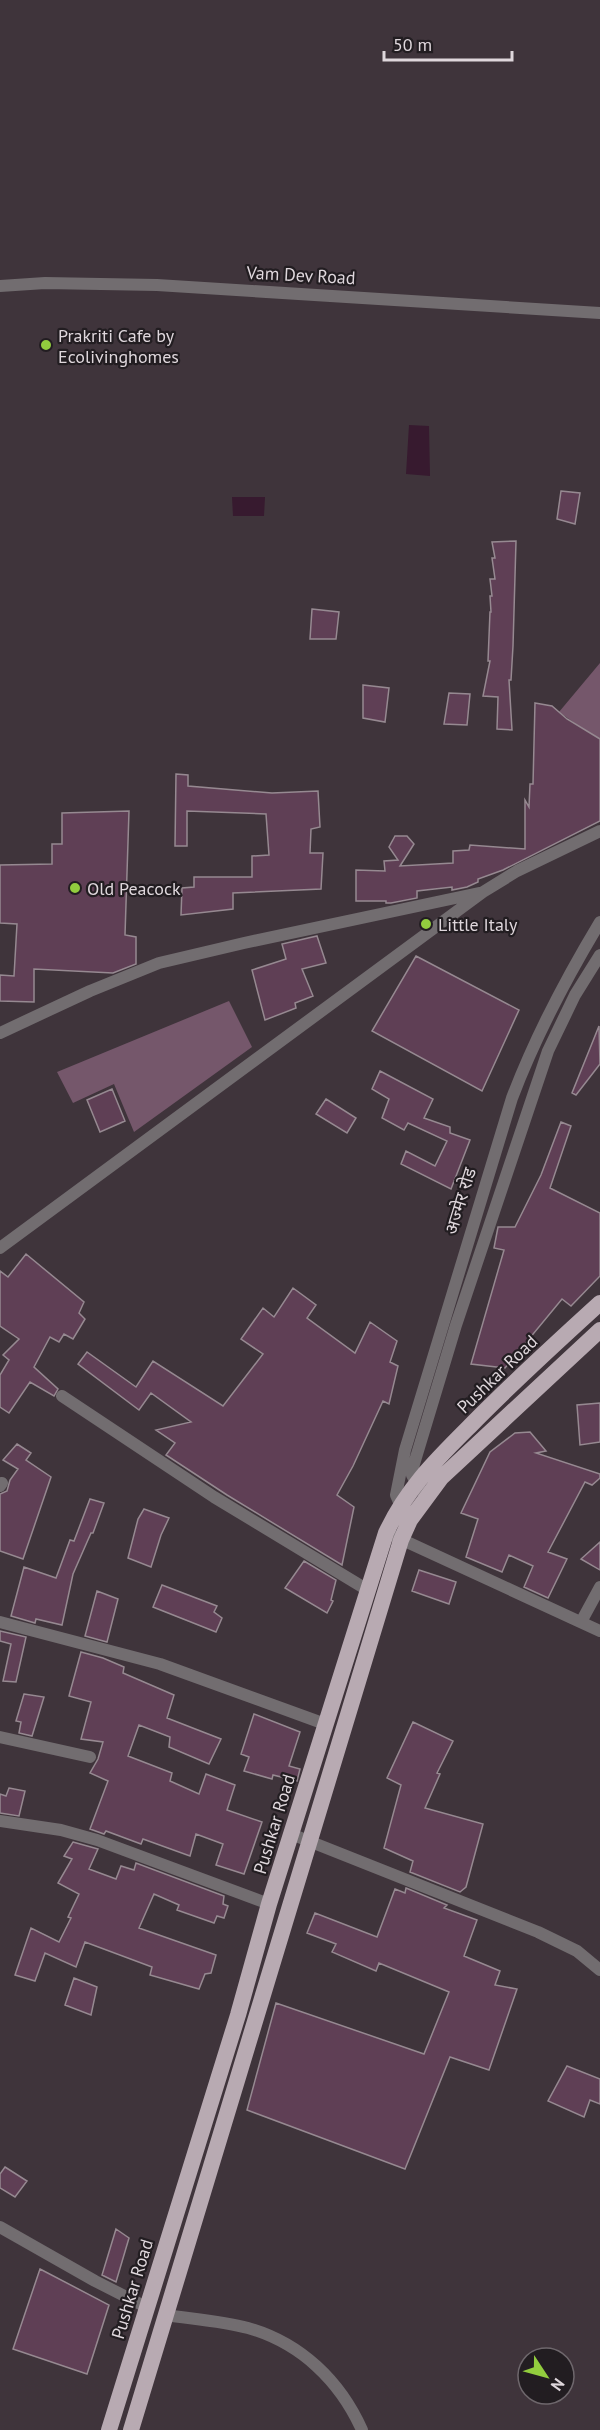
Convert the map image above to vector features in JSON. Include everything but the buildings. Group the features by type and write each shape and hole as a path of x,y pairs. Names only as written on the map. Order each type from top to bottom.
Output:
{"highway":[{"name":"Pushkar Road","path":"109,2430 366,1589 393,1536 410,1520 420,1490 503,1392 600,1303"},
{"name":"Pushkar Road","path":"131,2430 311,1842 399,1506 441,1478 600,1330"}],"street":[{"name":"Vam Dev Road","path":"0,286 157,285 600,313"},
{"path":"0,1248 483,892 517,871 600,831"},
{"path":"0,1033 90,991 159,963 483,892"},
{"name":"अज्मेर रोड","path":"399,1506 396,1495 397,1481 414,1414 502,1129 532,1045 566,979 600,922"},
{"name":"अज्मेर रोड","path":"420,1490 412,1475 414,1464 456,1325 548,1051 575,995 600,955"},
{"path":"532,1045 548,1051"},
{"path":"63,1396 214,1497 366,1589"},
{"path":"399,1506 410,1520"},
{"path":"393,1536 600,1631"},
{"path":"581,1622 600,1587"},
{"path":"0,1622 159,1665 325,1724"},
{"path":"0,1737 90,1757"},
{"path":"0,1821 61,1830 97,1840 269,1904"},
{"path":"291,1834 538,1932 578,1952 600,1970"},
{"path":"0,2227 95,2282 146,2307"},
{"path":"166,2315 249,2328 295,2348 330,2377 356,2416 362,2430"}],"shaded area":[{"path":"409,425 429,426 430,476 406,474"},
{"path":"232,497 265,497 264,516 233,516"},
{"path":"600,663 600,741 559,712"},
{"path":"229,1001 252,1047 134,1132 114,1084 73,1103 57,1072"}],"place":[{"name":"Prakriti Cafe by Ecolivinghomes","path":"46,345"},
{"name":"Old Peacock","path":"75,888"},
{"name":"Little Italy","path":"426,924"}]}
